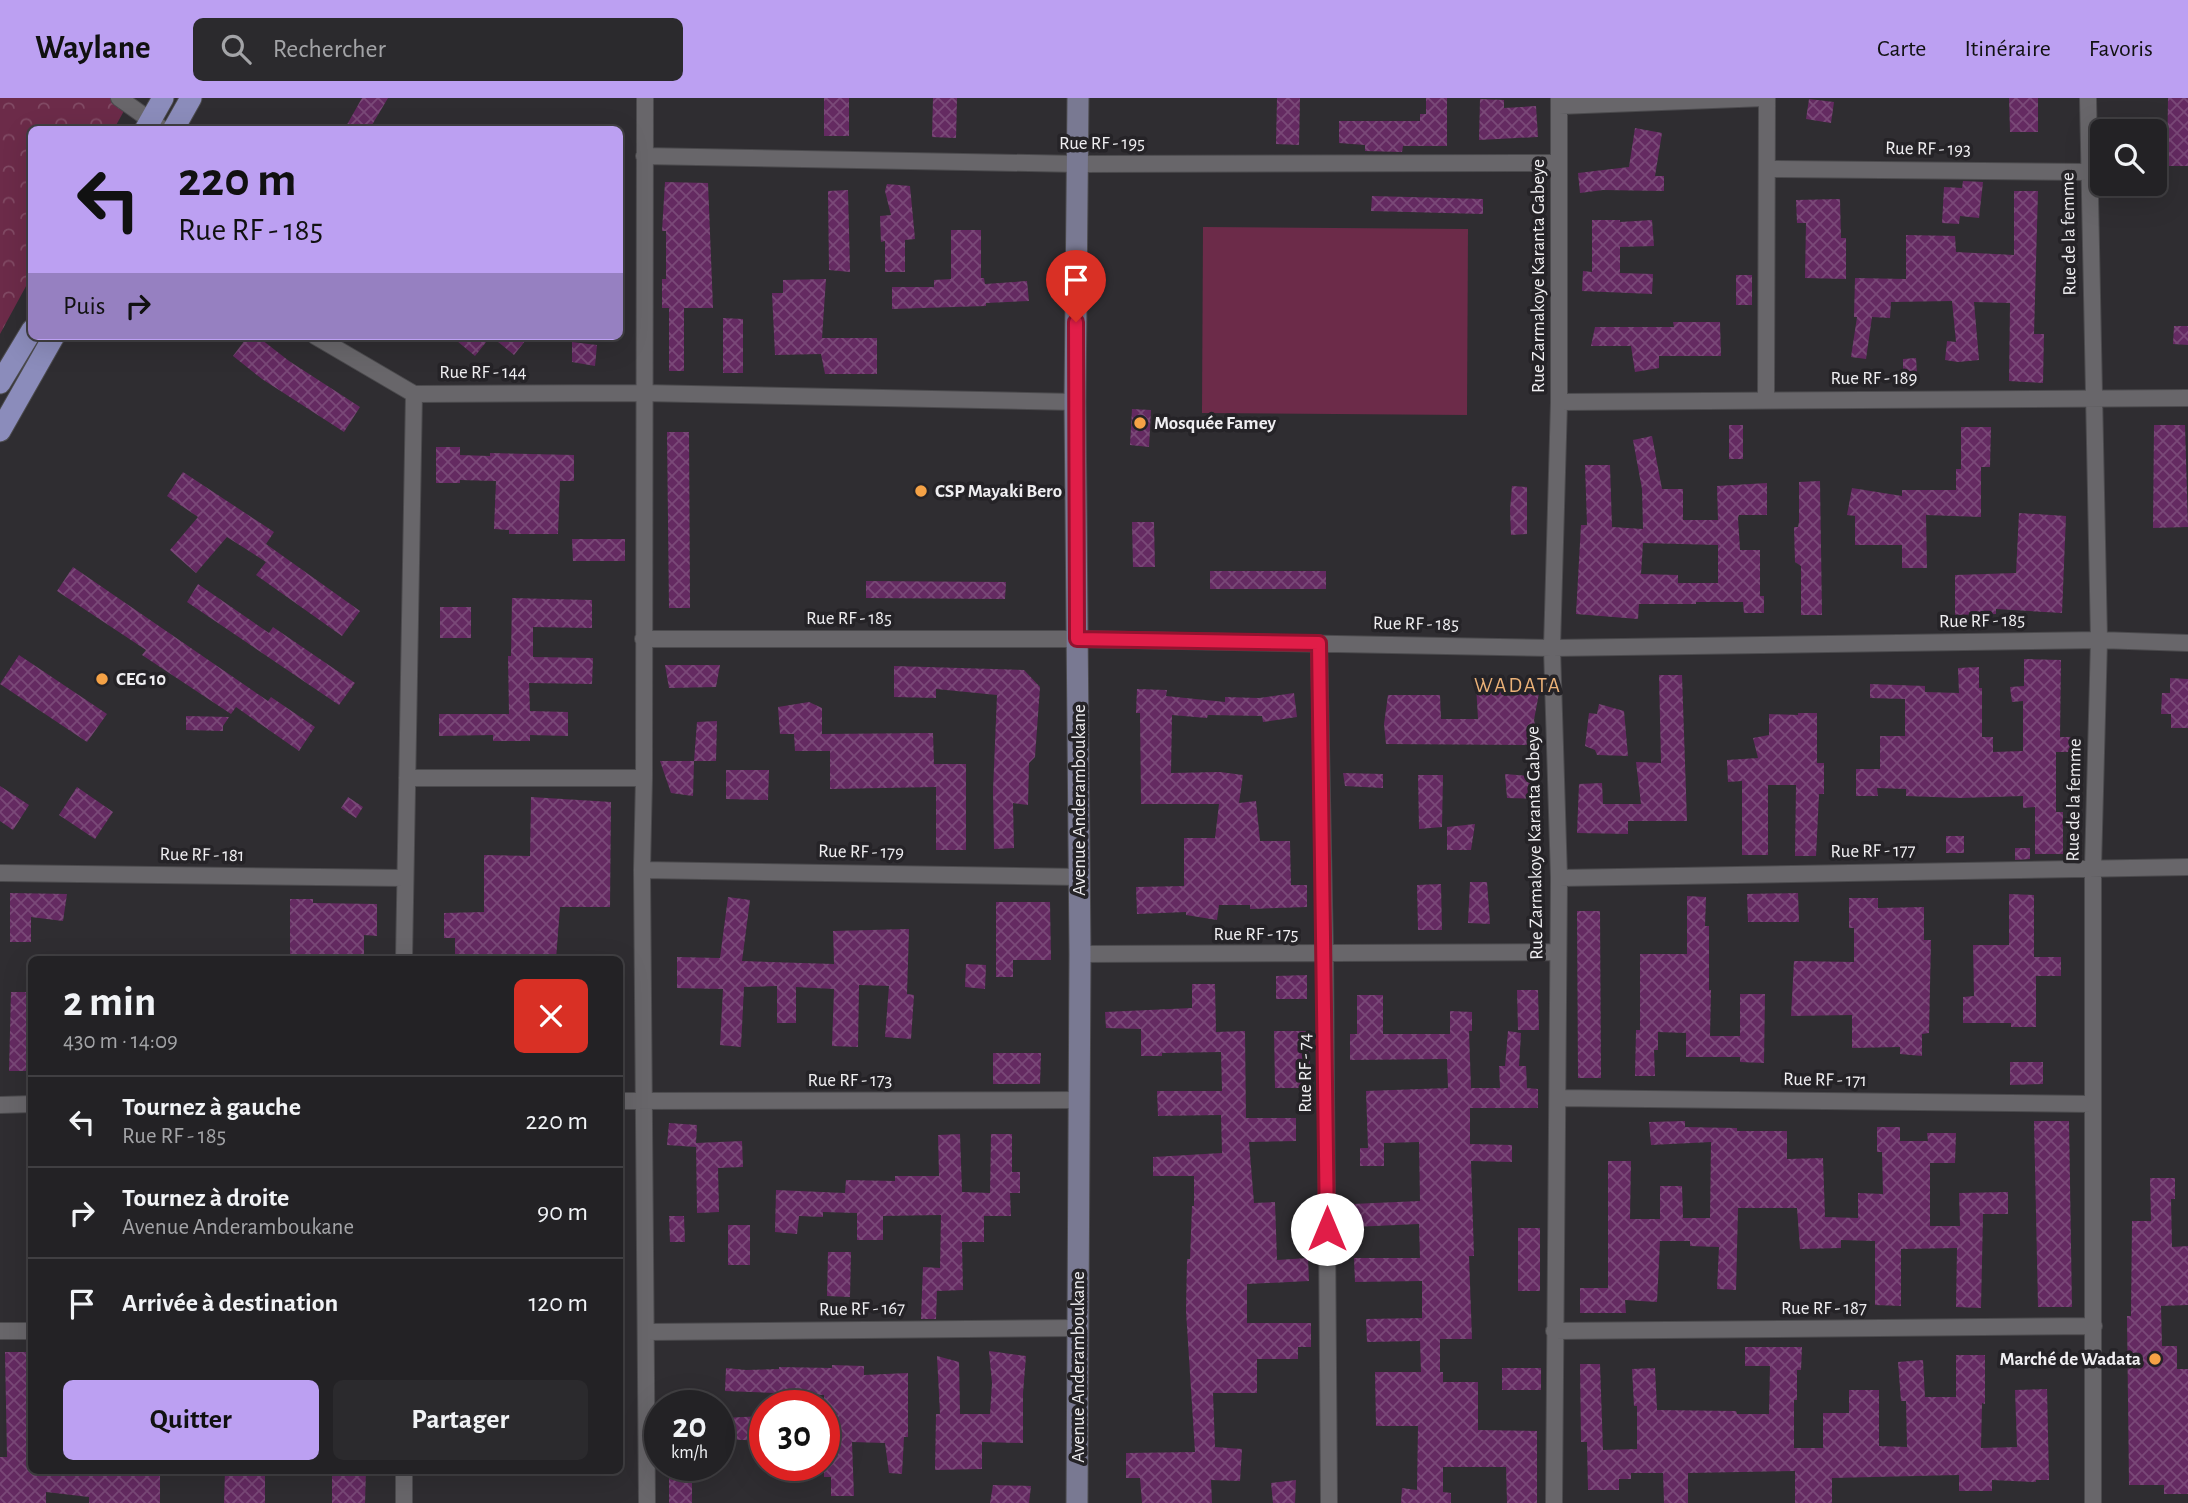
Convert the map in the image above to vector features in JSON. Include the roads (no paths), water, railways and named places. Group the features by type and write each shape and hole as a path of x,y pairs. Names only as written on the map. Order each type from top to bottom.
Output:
{"main road":[{"path":"153,126 163,98"},
{"path":"175,126 191,98"},
{"path":"0,383 28,337"},
{"path":"0,431 52,340"}],"street":[{"path":"120,98 153,126"},
{"path":"645,98 645,778 642,870 647,1503"},
{"name":"Avenue Anderamboukane","path":"1077,1503 1080,954 1075,402 1078,98"},
{"path":"1559,102 1766,98 1766,400"},
{"name":"Rue de la femme","path":"2088,98 2099,640 2093,867 2093,1503"},
{"name":"Rue Zarmakoye Karanta Gabeye","path":"1554,1503 1559,878 1552,648 1559,402 1559,102"},
{"name":"Rue RF - 195","path":"644,156 1079,164 1559,163"},
{"name":"Rue RF - 193","path":"1767,169 2089,172"},
{"path":"322,340 414,394"},
{"name":"Rue RF - 144","path":"404,956 414,394 644,393 1075,402"},
{"name":"Rue RF - 189","path":"1559,402 2188,398"},
{"name":"Rue RF - 185","path":"643,639 1077,639 1552,648 2099,640 2188,643"},
{"name":"Rue RF - 74","path":"1319,643 1325,955 1329,1503"},
{"path":"407,778 645,778"},
{"name":"Rue RF - 177","path":"1559,878 2188,867"},
{"name":"Rue RF - 179","path":"642,870 1079,877"},
{"name":"Rue RF - 181","path":"0,873 404,878"},
{"name":"Rue RF - 175","path":"1080,954 1558,952"},
{"name":"Rue RF - 171","path":"1558,1098 2092,1104"},
{"name":"Rue RF - 173","path":"623,1101 1080,1100"},
{"path":"0,1105 28,1104"},
{"name":"Rue RF - 187","path":"1554,1331 2094,1326"},
{"name":"Rue RF - 167","path":"646,1332 1079,1328"},
{"path":"0,1331 28,1331"},
{"path":"404,1474 404,1503"}],"place":[{"name":"Mosquée Famey","path":"1140,423"},
{"name":"CSP Mayaki Bero","path":"921,491"},
{"name":"CEG 10","path":"102,679"},
{"name":"Marché de Wadata","path":"2155,1359"}],"district":[{"name":"WADATA","path":"1518,685"}]}
